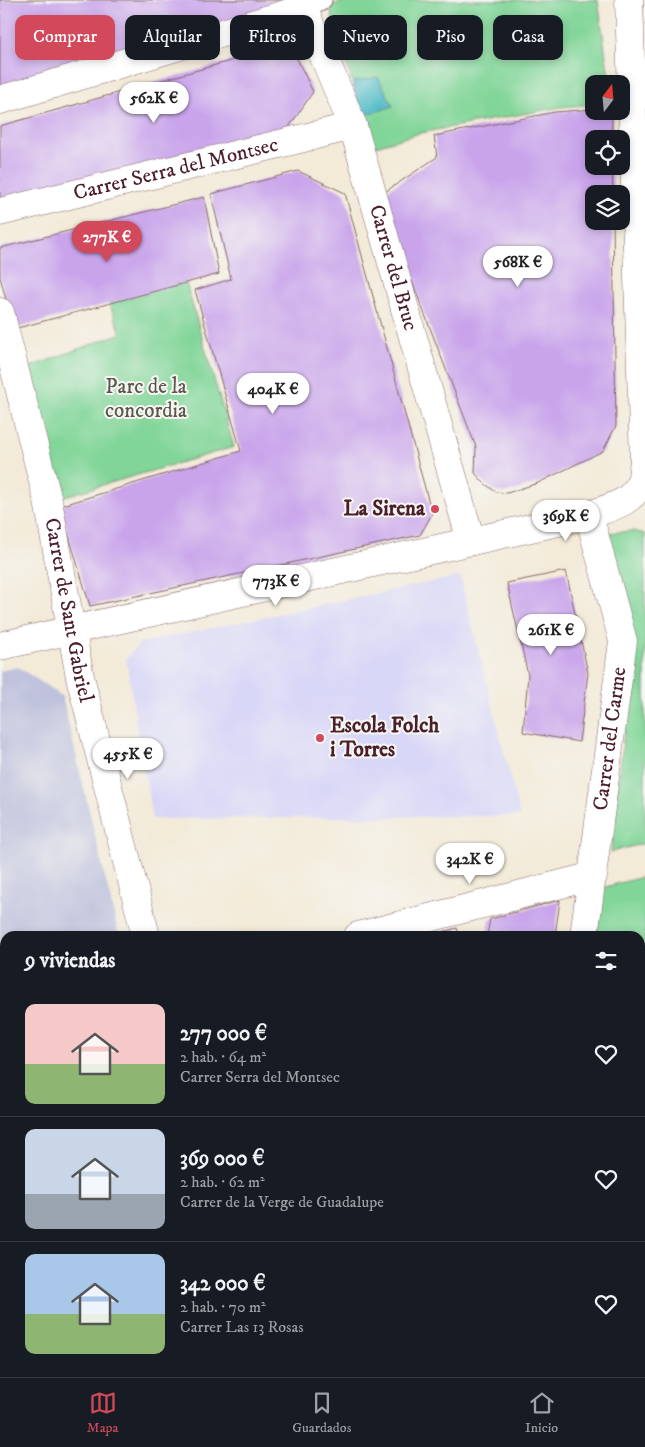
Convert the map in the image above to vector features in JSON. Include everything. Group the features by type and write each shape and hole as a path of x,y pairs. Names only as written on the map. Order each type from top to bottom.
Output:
{"street":[{"path":"0,646 72,632 589,515 625,501 636,491 641,481 644,461 628,0"},
{"path":"0,100 308,3"},
{"name":"Carrer del Bruc","path":"308,3 353,126 471,541"},
{"name":"Carrer Serra del Montsec","path":"0,212 353,126"},
{"name":"Carrer de Sant Gabriel","path":"0,312 48,501 80,677 145,931"},
{"name":"Carrer del Carme","path":"585,931 623,641 589,515"},
{"path":"378,931 593,876"}],"shaded area":[{"name":"Escola Folch i Torres","path":"460,576 520,816 152,819 126,659 140,643"},
{"path":"18,667 62,696 118,931 0,931 0,671"}],"green space":[{"path":"349,0 598,0 609,75 585,75 585,105 561,107 420,133 372,147 345,60 407,60 407,15 332,15 329,6"},
{"name":"Parc de la concordia","path":"186,283 234,447 48,501 22,370 121,333 108,300"},
{"path":"633,531 645,534 645,843 611,852 634,640 606,533"},
{"path":"645,876 645,931 597,931 602,888"}],"water":[{"path":"378,77 393,106 362,116 352,82"}],"building":[{"path":"0,0 293,0 246,15 230,15 230,20 220,23 220,15 125,15 125,53 115,56 115,15 15,15 15,60 104,60 0,93"},
{"path":"233,60 298,60 313,92 285,133 0,202 0,126"},
{"path":"585,110 585,120 612,120 612,130 585,130 585,175 612,175 613,185 585,185 585,230 613,230 616,426 603,451 538,483 507,493 496,492 475,473 476,447 379,196 437,157 434,136 555,112"},
{"path":"298,171 345,193 432,514 420,535 90,606 60,506 241,451 195,290 231,279 211,194"},
{"path":"204,197 219,274 14,329 0,277 0,248"},
{"path":"566,571 588,673 579,742 523,732 528,675 507,583"},
{"path":"560,900 556,931 488,931 490,919"},
{"path":"457,928 458,931 446,931"}],"place":[{"name":"La Sirena","path":"435,509"},
{"name":"Escola Folch i Torres","path":"320,738"}]}
